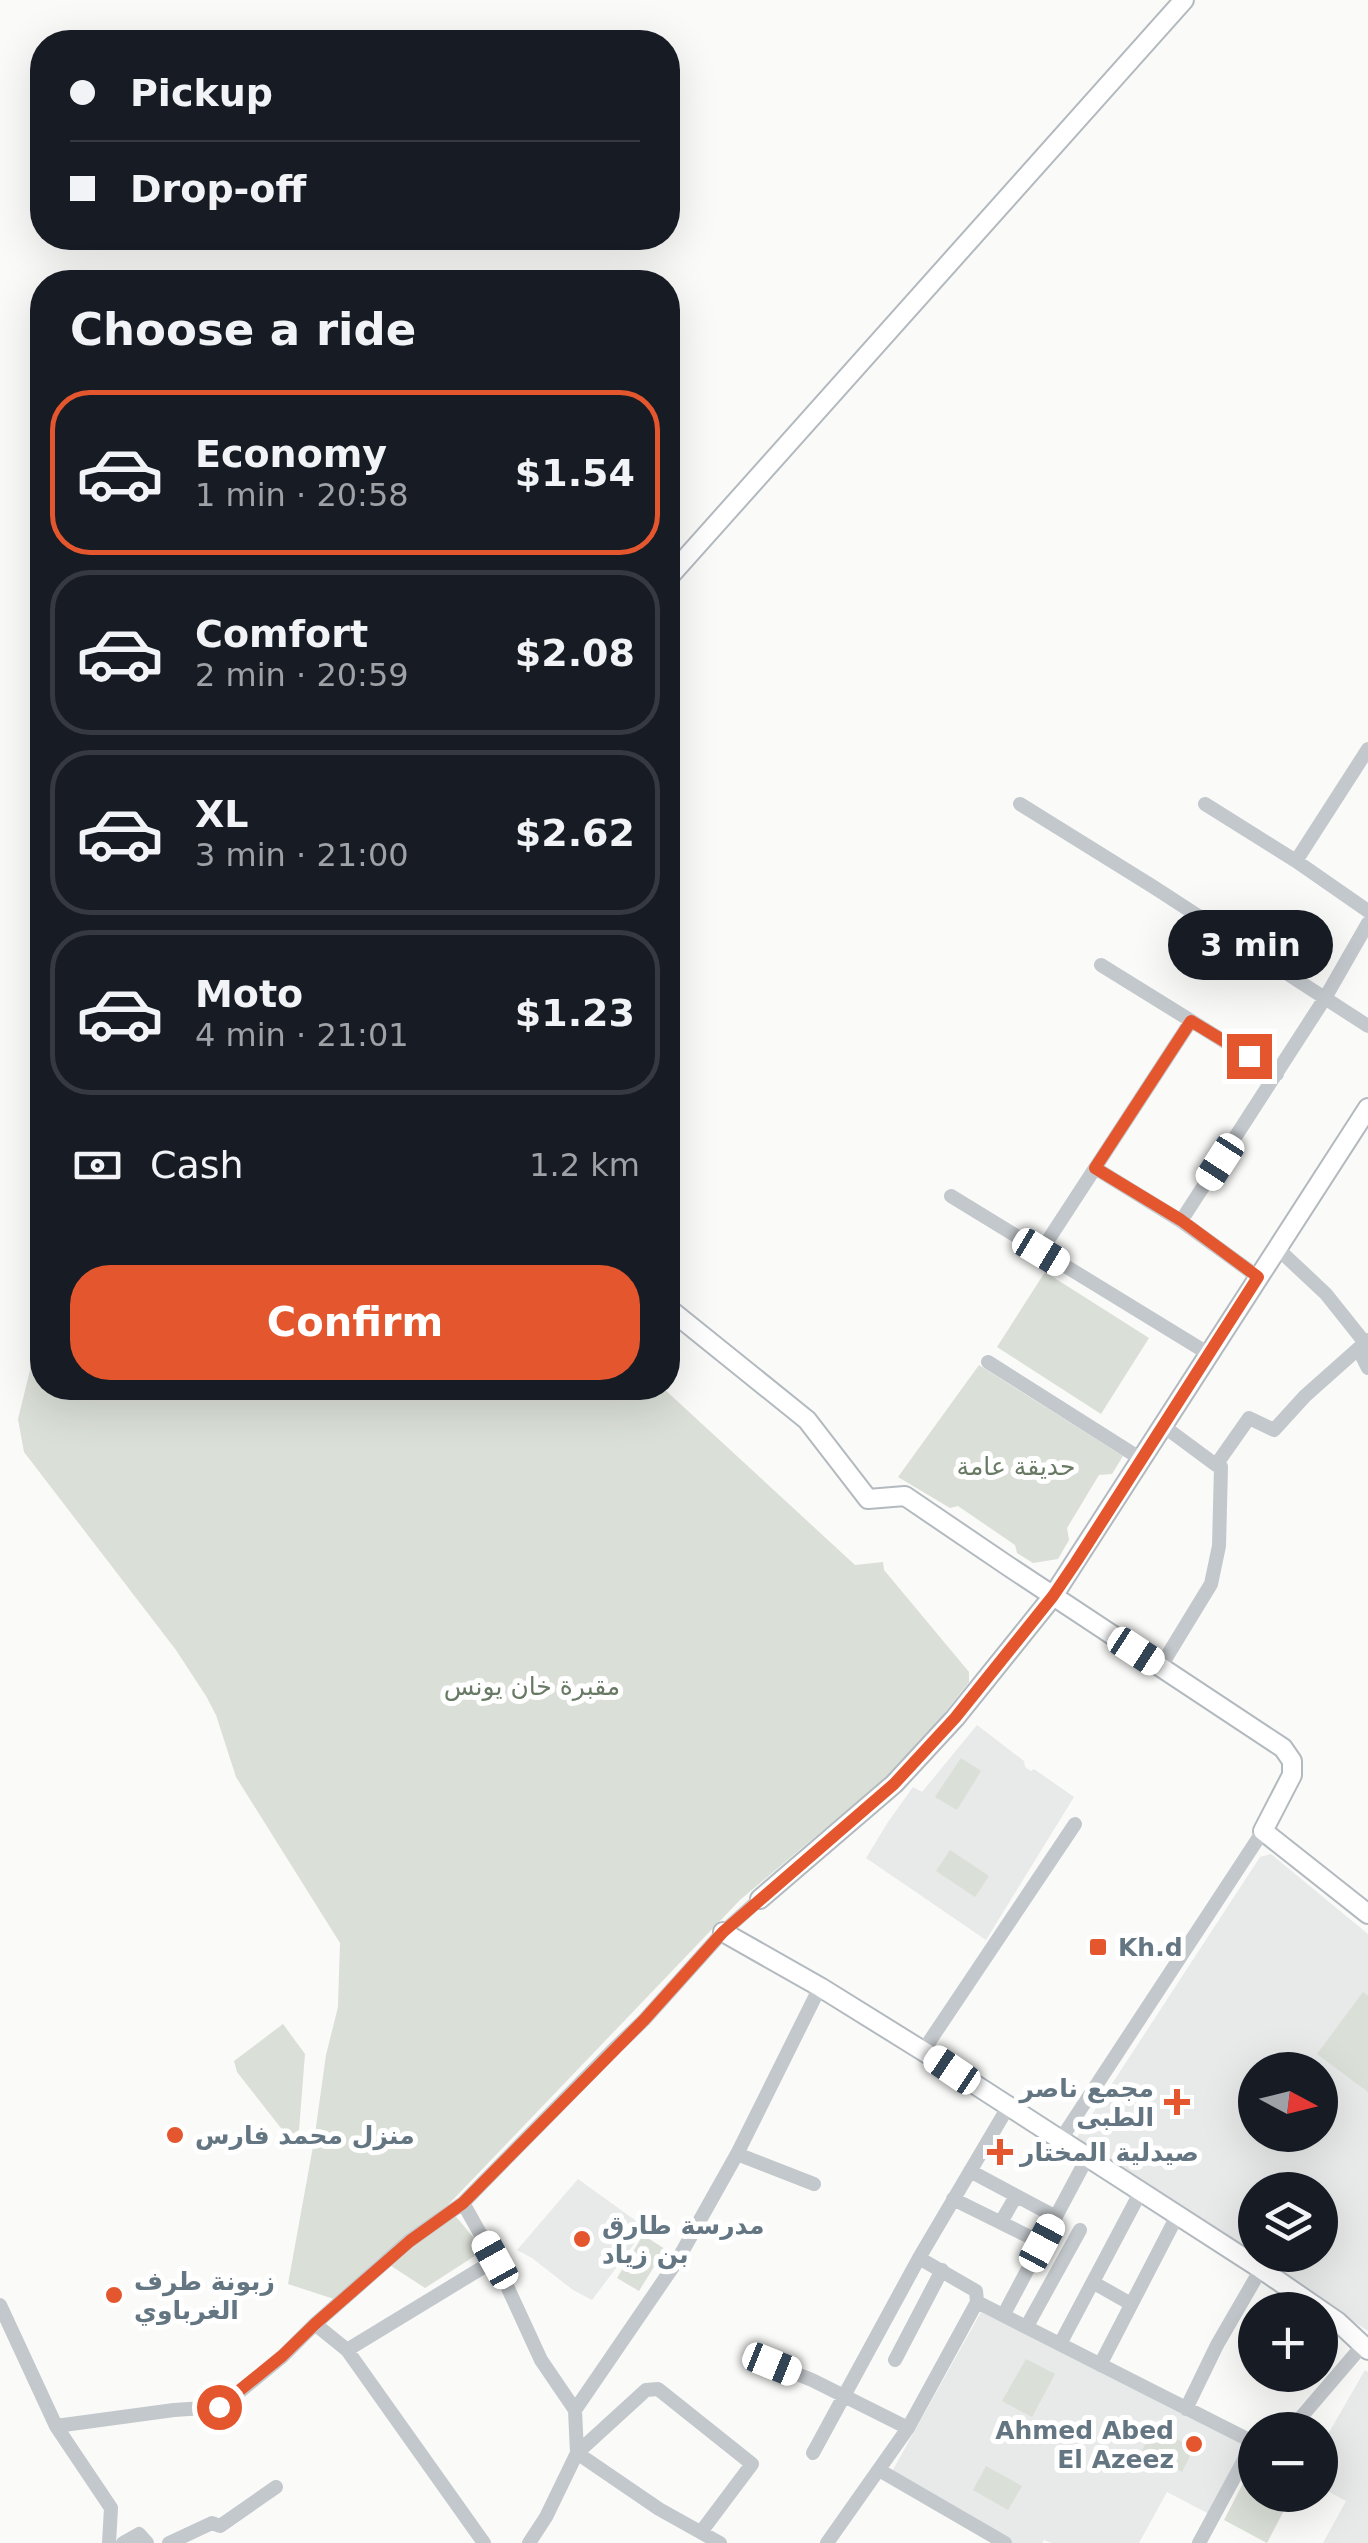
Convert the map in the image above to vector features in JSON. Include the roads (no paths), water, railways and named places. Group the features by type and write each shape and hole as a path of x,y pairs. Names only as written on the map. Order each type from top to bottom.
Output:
{"street":[{"path":"680,565 1184,0"},
{"path":"1296,861 1368,750"},
{"path":"1020,804 1368,1026"},
{"path":"1205,804 1368,912"},
{"path":"1181,1220 1326,998 1368,923"},
{"path":"1101,965 1278,1074"},
{"path":"1041,1252 1191,1021"},
{"path":"56,2426 219,2407 410,2241 463,2203 644,2020 723,1932 894,1784 955,1718 1053,1596 1368,1108"},
{"path":"1095,1168 1181,1220 1258,1277"},
{"path":"951,1196 1209,1354"},
{"path":"1277,1248 1326,1294 1366,1341"},
{"path":"680,1318 806,1420 868,1499 905,1496 1283,1748 1292,1760 1292,1775 1263,1831 1061,2140"},
{"path":"1366,1341 1362,1356 1368,1368"},
{"path":"1216,1464 1250,1418 1274,1430 1366,1341"},
{"path":"988,1362 1141,1459"},
{"path":"1161,1666 1211,1584 1219,1546 1221,1467 1162,1425"},
{"path":"924,2050 1075,1824"},
{"path":"1263,1831 1368,1913"},
{"path":"723,1932 924,2050 1238,2254"},
{"path":"576,2410 677,2261 737,2154 820,1986"},
{"path":"813,2453 953,2198 1008,2107"},
{"path":"737,2154 814,2184"},
{"path":"1004,2314 1087,2158"},
{"path":"970,2171 1056,2217"},
{"path":"1060,2344 1140,2192"},
{"path":"1001,2222 1016,2196"},
{"path":"953,2198 1042,2243"},
{"path":"463,2203 495,2260 541,2360 576,2410 578,2453"},
{"path":"1100,2365 1177,2216"},
{"path":"1027,2326 1080,2230"},
{"path":"827,2543 908,2428 977,2302 976,2292 920,2258"},
{"path":"347,2350 495,2260"},
{"path":"895,2360 942,2270"},
{"path":"1186,2409 1259,2272"},
{"path":"1265,2272 1338,2322 1365,2348 1306,2412"},
{"path":"1094,2283 1131,2304"},
{"path":"977,2302 1238,2435"},
{"path":"0,2305 56,2426 111,2508 109,2543"},
{"path":"315,2324 347,2350 484,2543"},
{"path":"751,2356 844,2395 908,2428"},
{"path":"530,2543 578,2453 646,2390 658,2389 752,2464 701,2532"},
{"path":"578,2453 659,2509 720,2543"},
{"path":"880,2470 1005,2543"},
{"path":"1199,2543 1238,2472"},
{"path":"169,2543 212,2524 220,2526 276,2487"},
{"path":"123,2543 139,2534 147,2543"}],"place":[{"name":"Kh.d","path":"1098,1947"},
{"name":"مجمع ناصر الطبى","path":"1177,2102"},
{"name":"منزل محمد فارس","path":"175,2135"},
{"name":"صيدلية المختار","path":"1000,2152"},
{"name":"مدرسة طارق بن زياد","path":"582,2239"},
{"name":"زبونة طرف الغرباوي","path":"114,2295"},
{"name":"Ahmed Abed El Azeez","path":"1194,2444"}],"park label":[{"name":"حديقة عامة","path":"1016,1466"},
{"name":"مقبرة خان يونس","path":"532,1686"}]}
